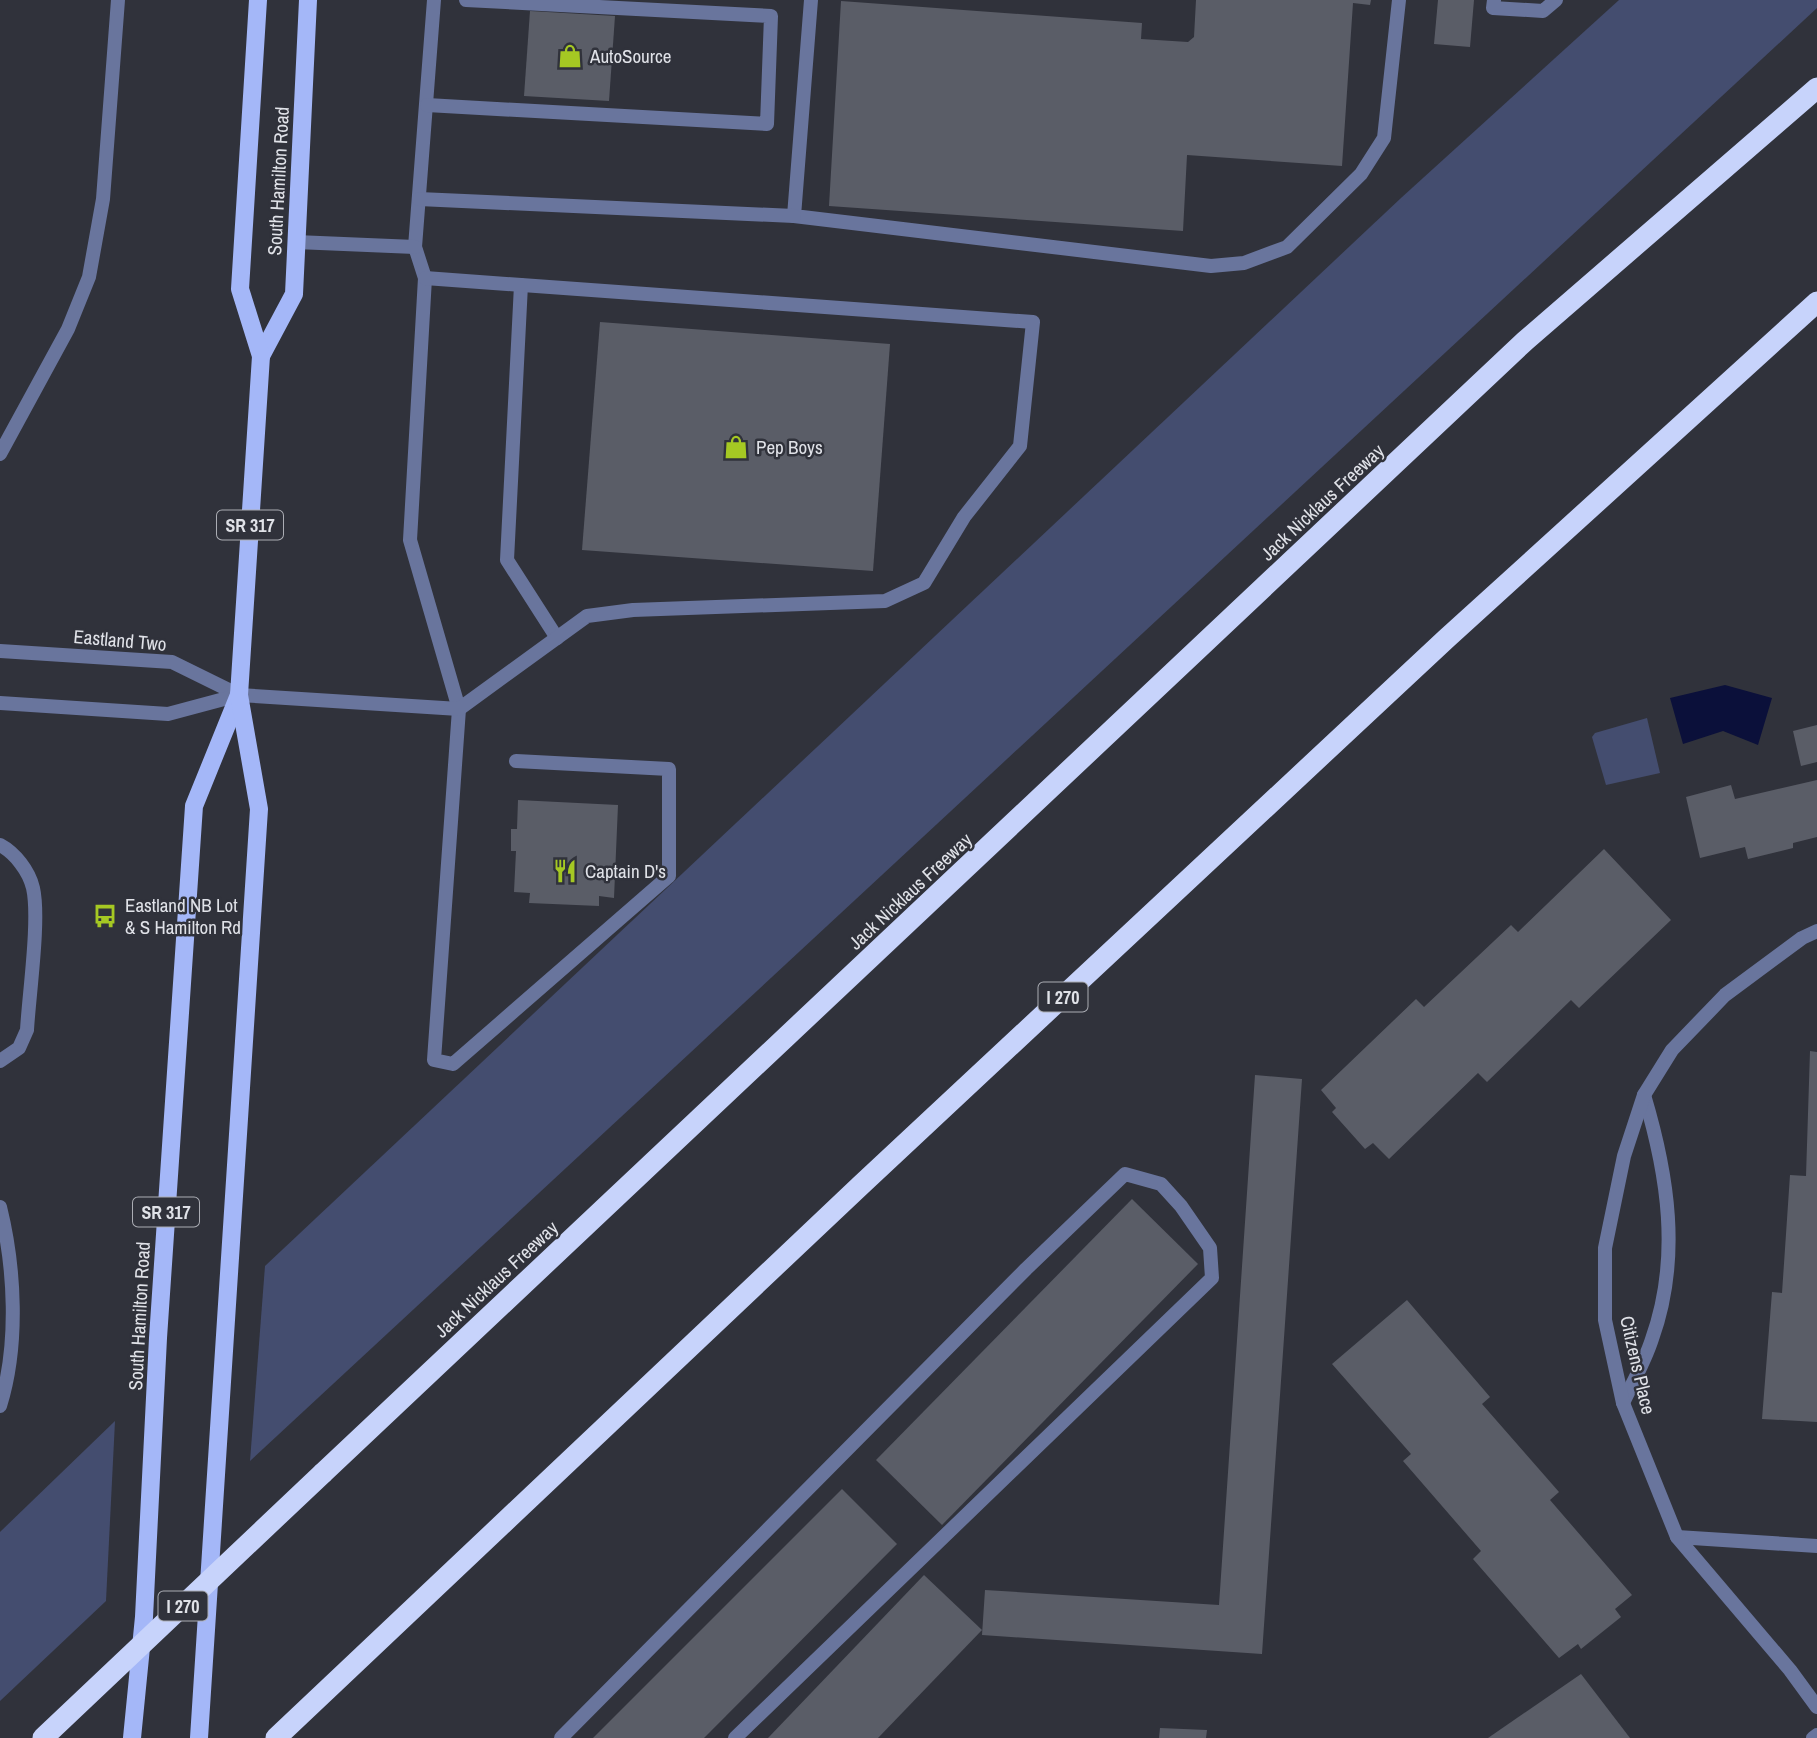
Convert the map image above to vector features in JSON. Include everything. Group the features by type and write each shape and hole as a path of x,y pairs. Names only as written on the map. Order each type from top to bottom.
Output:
{"highway":[{"name":"Jack Nicklaus Freeway","path":"43,1738 1069,774 1525,341 1817,88"},
{"name":"I 270","path":"276,1738 1446,639 1817,302"}],"main road":[{"name":"South Hamilton Road","path":"199,1738 259,809 240,695 261,356 240,289 258,0"},
{"name":"South Hamilton Road","path":"261,356 294,294 308,0"},
{"name":"South Hamilton Road","path":"132,1738 144,1617 158,1338 194,806 240,695"}],"street":[{"path":"0,454 72,321 89,278 103,199 118,0"},
{"path":"434,0 415,247 425,278 410,540 459,709 434,1060 453,1064 669,876 669,769 516,761"},
{"path":"427,105 767,124 771,16 466,0"},
{"path":"794,216 811,0"},
{"path":"419,199 794,216 1210,266 1244,263 1287,247 1361,174 1384,138 1399,0"},
{"path":"1494,0 1493,8 1543,11 1556,0"},
{"path":"296,242 415,247"},
{"path":"0,703 168,714 240,695 459,709 587,616 633,610 886,601 924,583 964,517 1020,446 1033,322 425,278"},
{"path":"521,285 507,560 557,638"},
{"name":"Eastland Two","path":"0,650 172,662 240,695"},
{"path":"0,845 8,849 26,873 35,901 27,1030 19,1048 0,1061"},
{"name":"Citizens Place","path":"1817,931 1802,938 1725,995 1672,1050 1644,1095 1624,1156 1605,1248 1605,1320 1623,1403 1677,1537 1790,1670 1817,1707"},
{"path":"1623,1403 1653,1339 1667,1278 1670,1224 1662,1154 1644,1095"},
{"path":"562,1738 1017,1279 1125,1174 1161,1184 1181,1206 1210,1248 1212,1278 735,1738"},
{"path":"0,1207 10,1290 8,1355 0,1406"},
{"path":"1677,1537 1817,1546"}],"shaded area":[{"path":"1619,0 1817,0 1817,8 250,1461 265,1266 1401,198"},
{"path":"1725,685 1772,698 1758,745 1723,731 1683,744 1670,698"},
{"path":"1647,718 1660,773 1606,785 1592,737 1595,733"},
{"path":"115,1421 106,1601 0,1701 0,1532"}],"building":[{"path":"1196,0 1371,0 1370,5 1353,3 1342,166 1187,155 1183,231 829,206 841,1 1142,23 1141,39 1188,42 1194,37"},
{"path":"1438,0 1474,0 1470,47 1434,44"},
{"name":"AutoSource","path":"530,11 615,16 609,101 524,96"},
{"name":"Pep Boys","path":"600,322 890,344 873,571 582,550"},
{"path":"1817,725 1817,762 1801,766 1793,731"},
{"path":"1817,780 1817,837 1793,843 1793,848 1748,859 1745,847 1700,858 1686,797 1731,785 1735,799"},
{"name":"Captain D's","path":"518,800 618,805 614,898 599,896 599,906 529,903 530,893 514,892 516,851 511,851 511,829 517,829"},
{"path":"1604,849 1671,920 1579,1008 1571,1000 1487,1082 1478,1073 1389,1159 1373,1143 1365,1149 1332,1112 1336,1108 1321,1090 1416,999 1424,1007 1511,925 1518,932"},
{"path":"1810,1051 1817,1052 1817,1422 1762,1419 1772,1292 1782,1293 1790,1175 1806,1176"},
{"path":"1255,1075 1302,1079 1262,1654 982,1635 985,1590 1219,1605"},
{"path":"1132,1199 1198,1264 942,1525 876,1460"},
{"path":"1407,1300 1490,1397 1482,1404 1559,1492 1550,1500 1632,1595 1615,1609 1621,1617 1581,1649 1578,1644 1559,1658 1473,1559 1481,1551 1403,1461 1411,1454 1332,1364"},
{"path":"842,1489 897,1544 704,1738 593,1738"},
{"path":"924,1575 982,1630 878,1738 768,1738"},
{"path":"1581,1674 1630,1738 1488,1738"},
{"path":"1160,1728 1207,1730 1206,1738 1159,1738"}],"place":[{"name":"AutoSource","path":"570,56"},
{"name":"Pep Boys","path":"736,447"},
{"name":"Captain D's","path":"565,871"},
{"name":"Eastland NB Lot & S Hamilton Rd","path":"105,916"}]}
